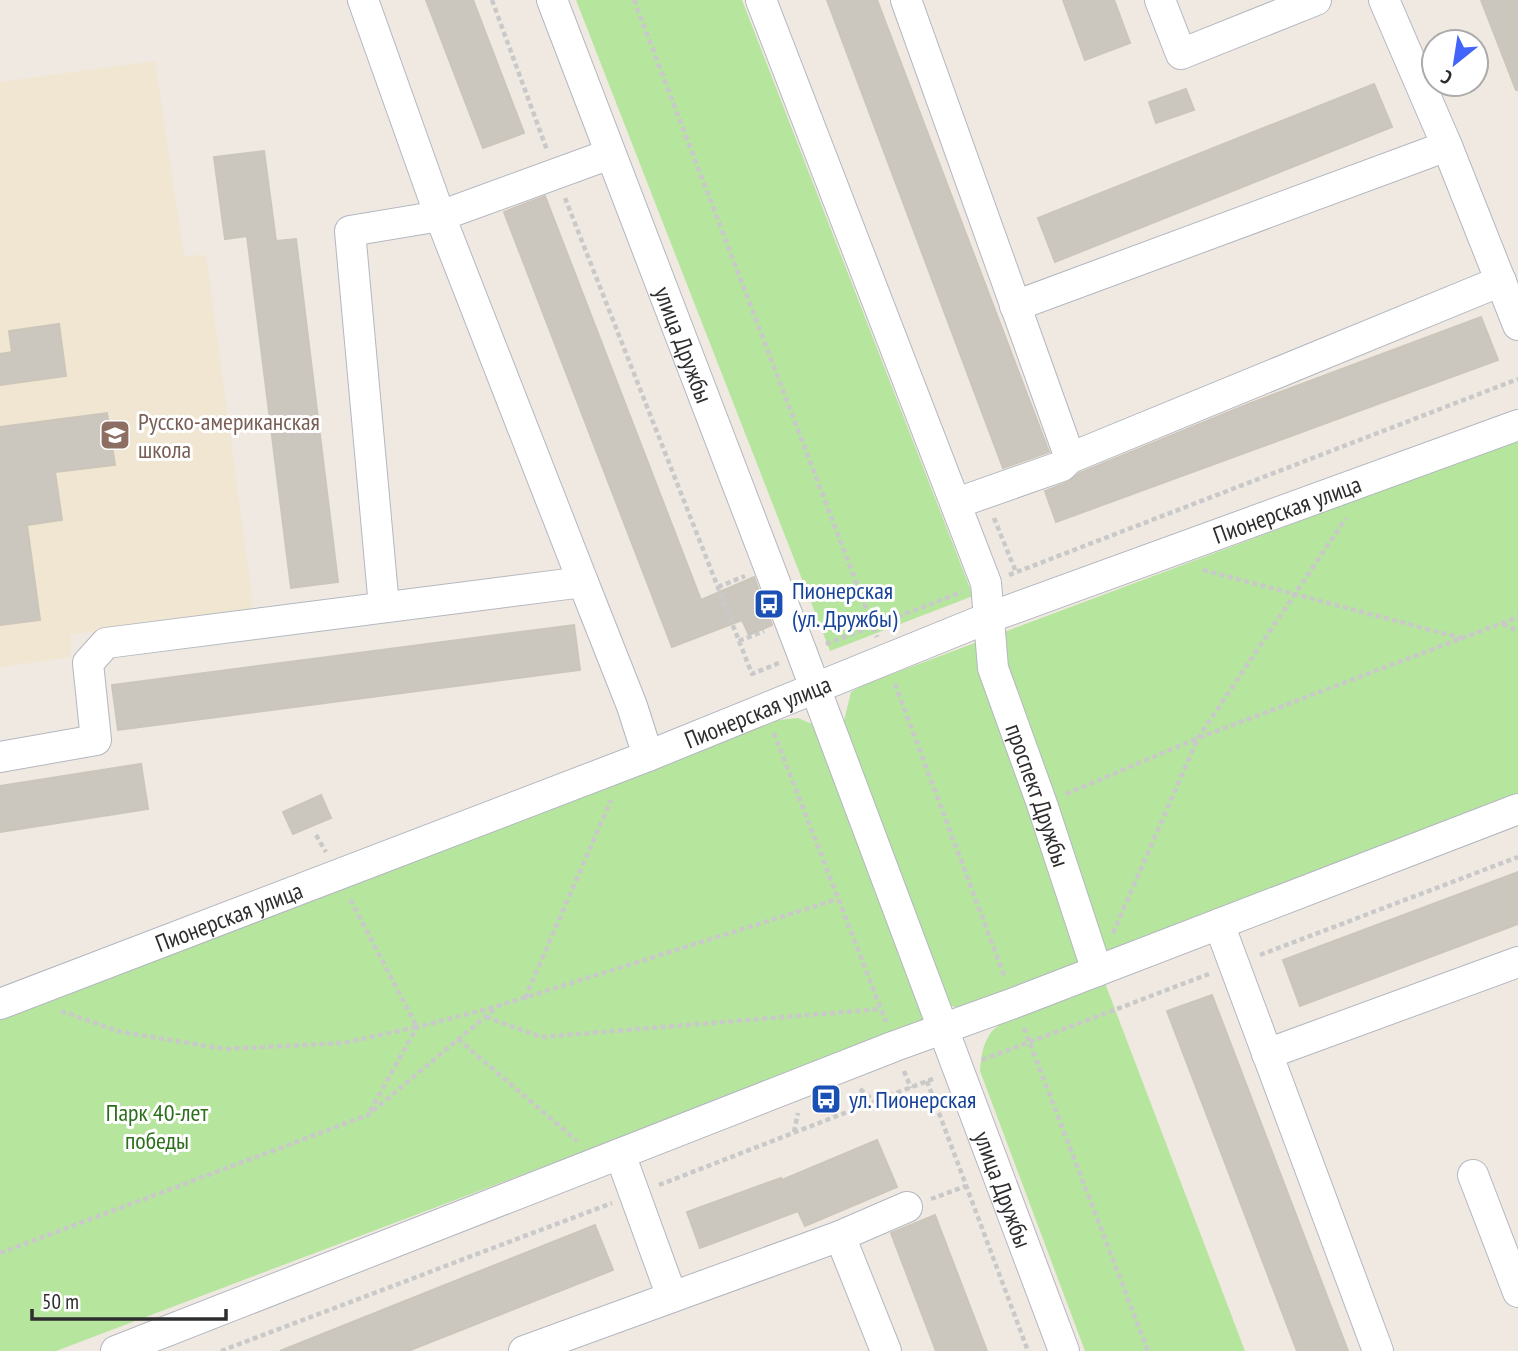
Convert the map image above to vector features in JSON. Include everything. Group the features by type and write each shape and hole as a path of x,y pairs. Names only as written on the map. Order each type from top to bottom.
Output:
{"street":[{"path":"363,0 440,216 632,706 638,760"},
{"name":"улица Дружбы","path":"552,0 814,689"},
{"path":"761,0 957,503 986,583 988,618"},
{"path":"906,0 1070,458"},
{"path":"1160,0 1181,54 1315,0"},
{"path":"1384,0 1447,146 1518,325"},
{"path":"1015,306 1447,146"},
{"path":"384,607 350,231 440,216 610,154"},
{"path":"957,503 1062,467 1070,458 1501,281"},
{"name":"Пионерская улица","path":"10,1000 638,760 988,618 1518,425"},
{"path":"0,757 96,740 88,663 106,643 583,582"},
{"name":"проспект Дружбы","path":"988,618 993,668 1042,804 1097,971"},
{"path":"814,689 941,1028"},
{"path":"116,1351 941,1028 1014,1003 1518,809"},
{"path":"1219,924 1378,1351"},
{"path":"1267,1054 1518,962"},
{"name":"улица Дружбы","path":"941,1028 1064,1351"},
{"path":"611,1158 635,1194 672,1297"},
{"path":"1473,1175 1518,1292"},
{"path":"524,1351 840,1236 907,1208"},
{"path":"840,1236 886,1351"}],"path":[{"path":"492,0 555,173 751,674 1518,379"},
{"path":"634,0 1148,1351"},
{"path":"1097,971 1198,738 1374,476"},
{"path":"1154,558 1461,638"},
{"path":"718,587 756,572"},
{"path":"1042,804 1198,738 1518,617"},
{"path":"1502,623 1518,631"},
{"path":"739,641 765,630"},
{"path":"770,722 888,1029"},
{"path":"525,998 638,760"},
{"path":"317,835 417,1027"},
{"path":"976,1062 1518,858"},
{"path":"10,1000 121,1032 225,1049 343,1043 498,1006 838,899"},
{"path":"0,1253 368,1115 498,1006"},
{"path":"486,1017 541,1037 881,1009"},
{"path":"368,1115 417,1027"},
{"path":"458,1040 611,1158"},
{"path":"904,1070 911,1088"},
{"path":"221,1351 936,1078"},
{"path":"927,1081 1028,1351"},
{"path":"857,1086 874,1101"},
{"path":"794,1133 799,1110"},
{"path":"907,1208 966,1186"}],"shaded area":[{"name":"Русско-американская школа","path":"155,61 184,256 206,255 254,613 71,634 71,657 0,667 0,82"}],"green space":[{"path":"576,0 742,0 973,596 830,651"},
{"path":"1518,439 1518,801 964,1009 951,1006 943,995 844,721 851,692 863,685"},
{"name":"Парк 40-лет победы","path":"798,718 812,724 928,1021 56,1351 0,1351 0,1018 779,720"},
{"path":"1105,983 1245,1351 1085,1351 980,1071 985,1043 998,1026 1043,1004"}],"building":[{"path":"426,0 473,0 524,133 483,148"},
{"path":"827,0 877,0 1049,452 1003,468"},
{"path":"1063,0 1114,0 1130,43 1085,60"},
{"path":"1481,0 1518,0 1518,90 1516,90"},
{"path":"1374,84 1392,127 1055,262 1038,218"},
{"path":"1186,89 1194,110 1156,123 1149,102"},
{"path":"264,151 276,241 296,239 338,582 291,588 247,236 225,239 214,157"},
{"path":"545,196 701,600 754,577 772,625 749,635 742,620 672,647 504,212"},
{"path":"1481,317 1498,360 1056,522 1045,491 1068,482 1080,473 1251,403"},
{"path":"59,324 66,376 0,385 0,354 12,352 9,331"},
{"name":"Русско-американская школа","path":"107,413 115,465 55,472 62,520 27,525 40,620 0,625 0,427"},
{"path":"574,625 580,670 118,730 112,685"},
{"path":"141,764 148,809 0,832 0,786"},
{"path":"321,795 331,818 293,834 283,812"},
{"path":"1518,872 1518,924 1300,1006 1283,960"},
{"path":"1212,995 1348,1351 1297,1351 1167,1011"},
{"path":"877,1140 897,1187 805,1226 798,1211 700,1248 687,1212 781,1178 782,1180"},
{"path":"935,1215 987,1351 936,1351 891,1233"},
{"path":"595,1225 613,1270 408,1351 280,1351"}],"place":[{"name":"Русско-американская школа","path":"115,435"},
{"name":"Пионерская (ул. Дружбы)","path":"769,604"},
{"name":"ул. Пионерская","path":"826,1099"}]}
